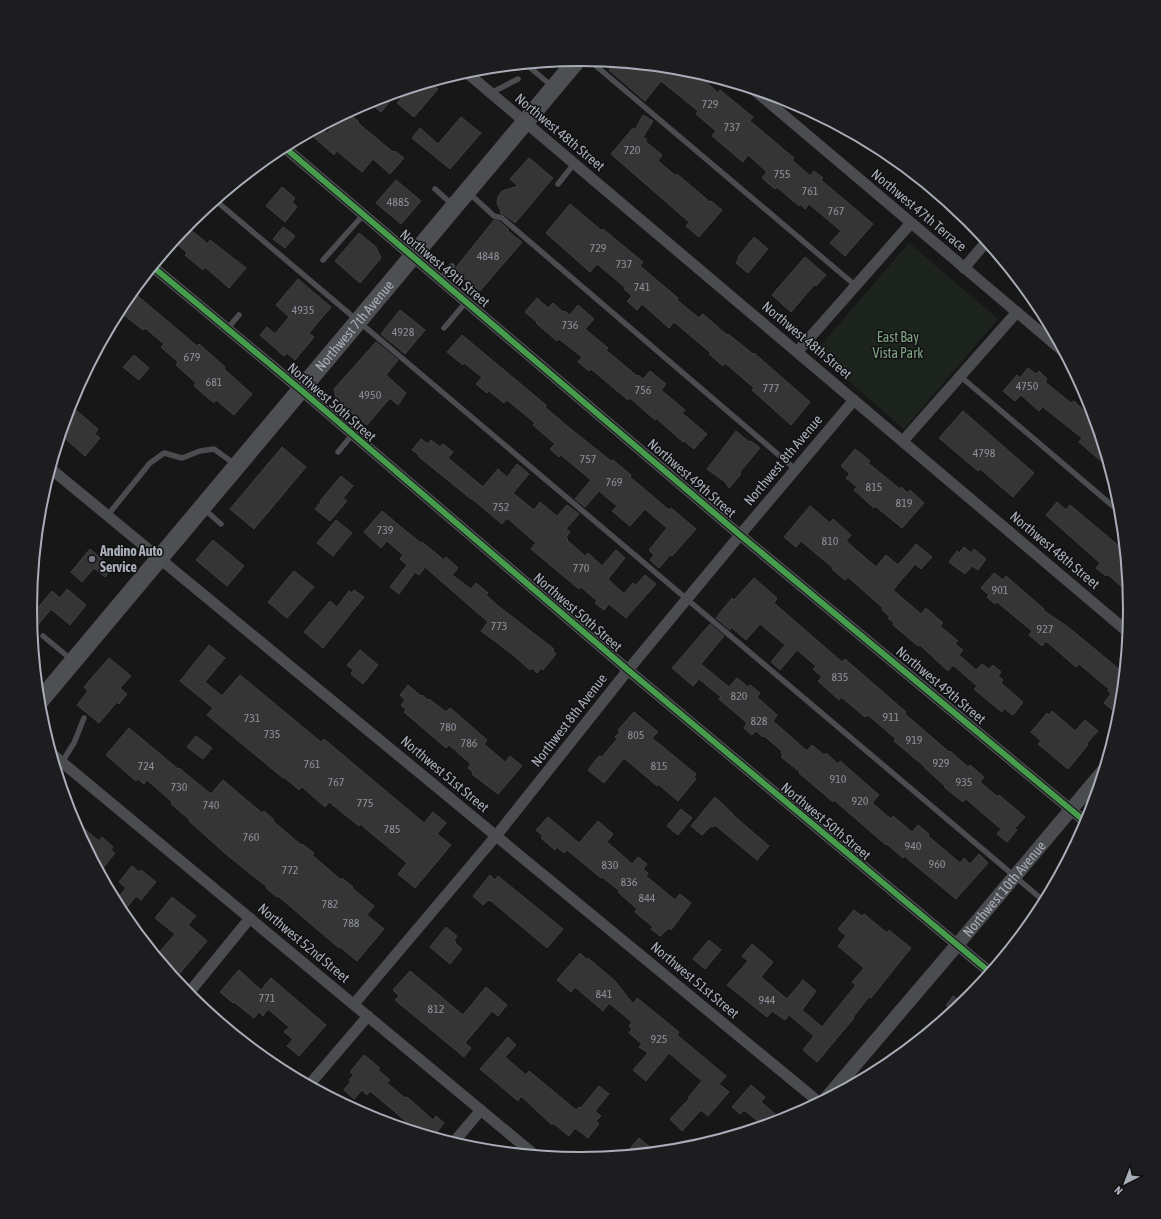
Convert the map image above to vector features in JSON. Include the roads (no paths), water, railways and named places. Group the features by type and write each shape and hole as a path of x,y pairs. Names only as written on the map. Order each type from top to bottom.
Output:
{"main road":[{"name":"Northwest 7th Avenue","path":"44,696 572,66"}],"street":[{"name":"Northwest 48th Street","path":"472,77 798,351 1123,628"},
{"name":"Northwest 47th Terrace","path":"764,98 1054,344"},
{"name":"Northwest 49th Street","path":"290,151 740,535 1082,818"},
{"path":"798,351 911,223"},
{"path":"964,268 984,245"},
{"name":"Northwest 50th Street","path":"156,270 301,390 628,670 987,970"},
{"path":"903,441 1016,312"},
{"name":"Northwest 8th Avenue","path":"354,1004 496,836 628,670 854,400"},
{"name":"Northwest 51st Street","path":"55,472 816,1099"},
{"name":"Northwest 52nd Street","path":"59,759 529,1150"},
{"name":"Northwest 10th Avenue","path":"833,1090 1096,779"},
{"path":"192,989 250,918"},
{"path":"312,1082 368,1016"},
{"path":"457,1138 481,1110"}],"lane":[{"path":"597,66 856,286"},
{"path":"531,69 554,88"},
{"path":"491,93 518,79"},
{"path":"558,184 574,164"},
{"path":"435,189 455,206"},
{"path":"468,191 494,216 502,218 795,469"},
{"path":"219,204 1040,898"},
{"path":"323,260 364,214"},
{"path":"440,279 452,266"},
{"path":"444,328 467,301"},
{"path":"227,329 239,315"},
{"path":"960,376 1115,507"},
{"path":"338,452 352,435"},
{"path":"108,516 150,463 164,453 182,458 200,451 214,449 237,466"},
{"path":"202,508 221,524"},
{"path":"43,636 73,662"},
{"path":"62,762 74,743 84,718"}],"place":[{"name":"Andino Auto Service","path":"92,559"}],"park label":[{"name":"East Bay Vista Park","path":"898,346"}]}
